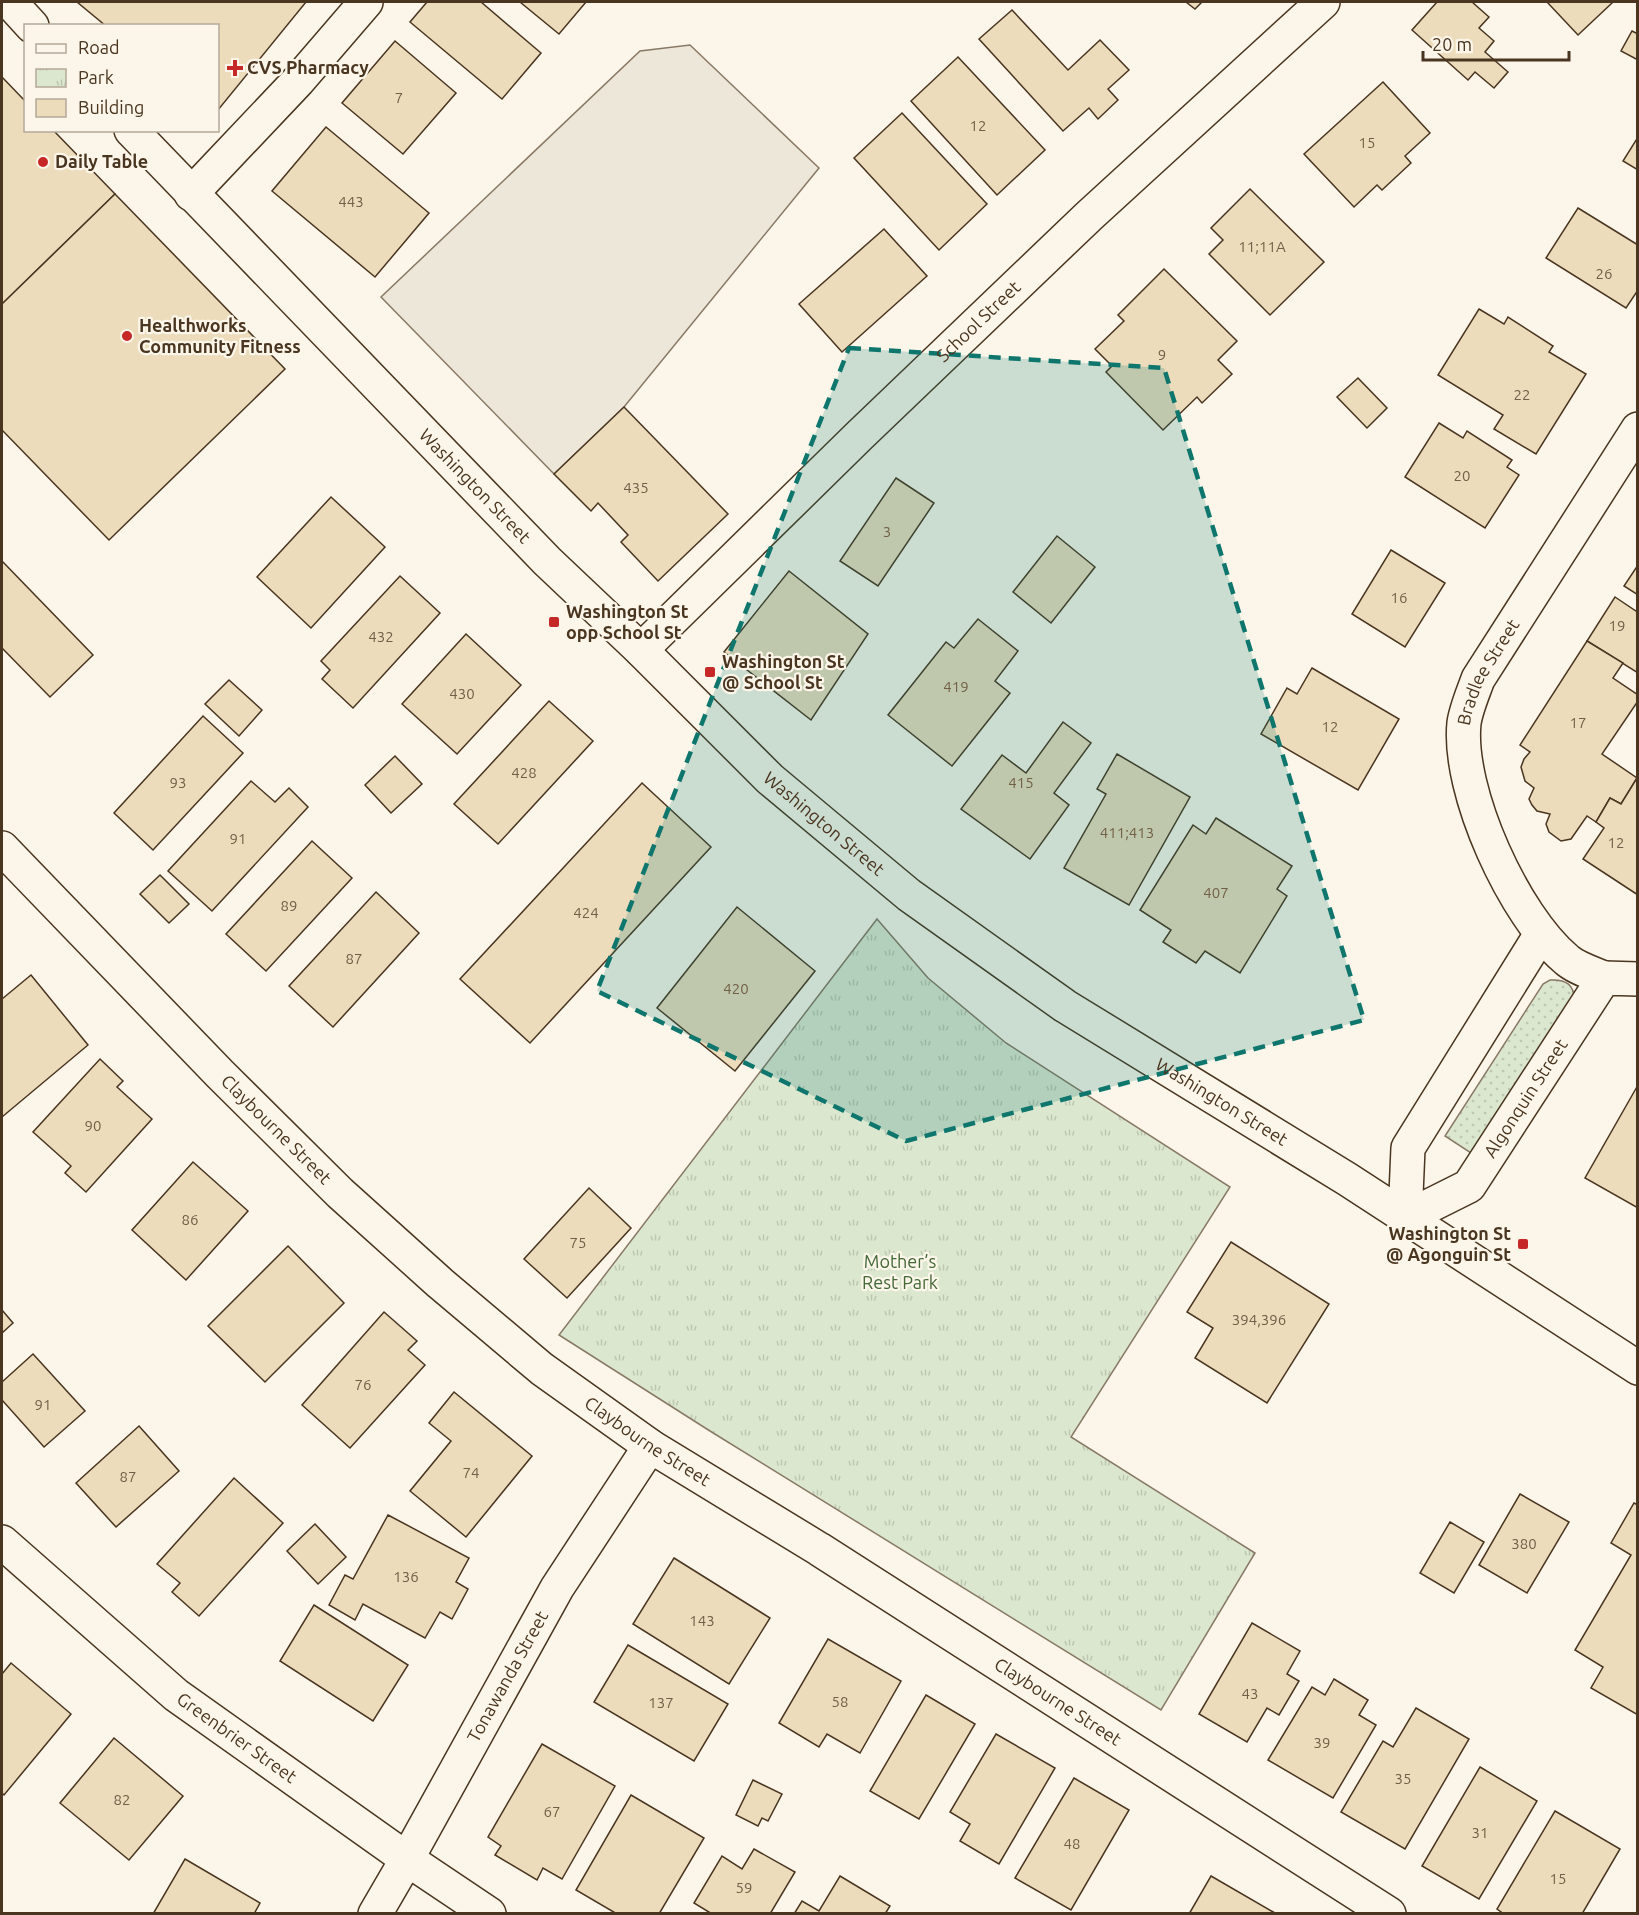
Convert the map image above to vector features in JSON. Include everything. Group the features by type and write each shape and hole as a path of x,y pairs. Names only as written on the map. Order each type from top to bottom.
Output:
{"street":[{"path":"10,2 30,24"},
{"path":"191,194 298,81 366,2"},
{"name":"School Street","path":"641,650 859,436 1081,224 1323,2"},
{"name":"Washington Street","path":"133,132 548,561 770,779 909,895 1065,1006 1347,1179 1638,1368"},
{"name":"Bradlee Street","path":"1604,978 1568,962 1541,934 1511,888 1488,842 1465,763 1464,721 1478,679 1638,429"},
{"name":"Claybourne Street","path":"2,848 220,1074 349,1200 440,1283 542,1369 650,1446 819,1549 1389,1914"},
{"path":"1405,1218 1408,1148 1541,934"},
{"path":"1604,978 1638,979"},
{"name":"Algonquin Street","path":"1405,1218 1469,1186 1604,978"},
{"name":"Tonawanda Street","path":"375,1914 557,1588 650,1446"},
{"name":"Greenbrier Street","path":"2,1542 176,1695 407,1859 489,1914"}],"highlighted area":[{"path":"849,348 1164,368 1364,1020 906,1141 597,991"}],"green space":[{"name":"Mother’s Rest Park","path":"877,919 928,978 1006,1043 1230,1187 1071,1437 1255,1553 1161,1710 559,1335"},
{"path":"1550,980 1568,984 1573,991 1574,1001 1477,1157 1445,1136 1543,984"}],"shaded area":[{"path":"690,45 819,168 624,407 554,474 381,297 640,51"}],"building":[{"name":"CVS Pharmacy","path":"77,2 306,2 219,109 219,24 104,24"},
{"path":"427,2 481,2 541,53 502,99 410,22"},
{"path":"520,2 586,2 559,34"},
{"path":"1186,2 1202,2 1195,9"},
{"path":"1437,2 1472,2 1489,17 1479,28 1494,41 1485,52 1508,72 1494,88 1475,72 1468,80 1412,30"},
{"path":"1547,2 1611,2 1612,3 1578,35"},
{"path":"1012,10 1068,70 1100,40 1129,70 1108,89 1118,100 1098,119 1089,108 1063,131 979,39"},
{"path":"1632,31 1638,34 1638,60 1621,51"},
{"path":"395,41 456,93 403,154 342,103"},
{"path":"958,57 1045,150 997,195 911,101"},
{"name":"Daily Table","path":"2,77 24,100 24,132 55,132 115,194 2,304"},
{"path":"1383,82 1430,133 1405,156 1411,163 1382,190 1377,185 1354,207 1304,154"},
{"path":"902,113 987,204 939,250 854,158"},
{"path":"326,127 429,213 375,277 272,191"},
{"path":"1638,137 1638,170 1623,161"},
{"path":"1250,189 1324,262 1270,315 1209,254 1223,240 1211,228"},
{"name":"Healthworks Community Fitness","path":"115,194 285,369 109,540 2,430 2,304"},
{"path":"1578,208 1638,245 1638,290 1626,308 1546,258"},
{"path":"884,229 927,276 842,352 799,304"},
{"path":"1164,269 1237,341 1218,360 1232,374 1202,403 1197,397 1163,430 1106,372 1112,366 1095,349 1124,321 1118,315"},
{"path":"1479,309 1504,324 1508,317 1553,346 1549,352 1586,374 1536,454 1494,429 1503,415 1438,375"},
{"path":"1358,378 1387,408 1367,428 1337,397"},
{"path":"624,407 728,514 658,581 621,542 628,535 598,503 591,511 554,474"},
{"path":"1439,423 1463,438 1467,431 1512,460 1507,467 1519,475 1485,528 1405,477"},
{"path":"896,478 934,503 878,586 840,561"},
{"path":"331,497 385,547 311,628 257,577"},
{"path":"1057,536 1095,567 1051,623 1013,592"},
{"path":"1391,550 1445,583 1405,647 1352,614"},
{"path":"2,561 93,655 50,697 2,648"},
{"path":"1638,565 1638,595 1624,586"},
{"path":"789,571 868,634 811,720 724,652"},
{"path":"400,576 440,613 353,708 322,679 330,670 321,661"},
{"path":"1615,597 1636,611 1638,609 1638,673 1587,641"},
{"path":"978,619 1018,651 995,681 1010,693 952,766 888,715 946,642 954,648"},
{"path":"466,634 521,685 457,754 402,704"},
{"path":"1587,641 1623,663 1613,678 1638,695 1638,701 1602,754 1637,778 1621,804 1610,798 1596,822 1587,816 1571,839 1561,841 1549,832 1546,824 1550,814 1537,811 1529,799 1534,788 1525,781 1521,767 1530,752 1520,745"},
{"path":"1312,668 1399,719 1358,790 1261,734 1287,688 1297,694"},
{"path":"229,680 262,710 239,736 205,704"},
{"path":"549,701 593,741 498,844 454,804"},
{"path":"203,716 243,753 153,850 114,813"},
{"path":"1063,722 1091,743 1054,793 1069,805 1030,859 961,809 1002,755 1026,773"},
{"path":"1117,754 1190,797 1129,905 1064,868 1106,794 1097,789"},
{"path":"395,756 422,784 391,813 365,785"},
{"path":"1637,778 1638,895 1583,859 1604,828 1596,822 1610,798 1621,804"},
{"path":"251,781 275,802 289,788 308,807 212,911 168,871"},
{"path":"642,783 711,847 530,1043 460,979"},
{"path":"1216,818 1292,866 1277,889 1287,896 1240,973 1205,951 1196,963 1163,942 1171,930 1140,910 1193,825 1206,834"},
{"path":"312,841 352,878 266,971 226,934"},
{"path":"160,875 189,904 169,923 140,894"},
{"path":"376,892 419,933 333,1027 289,986"},
{"path":"737,907 815,971 735,1071 657,1008"},
{"path":"31,975 88,1045 2,1117 2,999"},
{"path":"100,1059 123,1081 117,1087 152,1119 86,1192 65,1173 71,1166 33,1132"},
{"path":"1638,1085 1638,1208 1585,1178"},
{"path":"193,1162 248,1211 186,1280 132,1230"},
{"path":"589,1188 631,1228 567,1298 524,1259"},
{"path":"1231,1242 1329,1304 1267,1403 1195,1358 1213,1328 1187,1312"},
{"path":"288,1246 344,1303 265,1382 208,1326"},
{"path":"2,1310 13,1323 2,1333"},
{"path":"384,1312 417,1341 408,1350 425,1365 350,1448 302,1405"},
{"path":"33,1354 85,1411 44,1447 2,1400 2,1382"},
{"path":"454,1392 532,1456 466,1537 410,1491 451,1441 429,1423"},
{"path":"139,1426 179,1471 116,1527 76,1483"},
{"path":"234,1478 283,1523 199,1616 172,1592 180,1583 157,1564"},
{"path":"1520,1494 1569,1522 1527,1593 1479,1565"},
{"path":"1634,1503 1638,1505 1638,1715 1591,1688 1603,1667 1575,1650 1631,1555 1611,1543"},
{"path":"388,1515 469,1558 456,1582 468,1589 452,1619 440,1612 425,1638 363,1604 355,1620 329,1605 345,1575 353,1579"},
{"path":"1450,1522 1484,1542 1454,1593 1420,1573"},
{"path":"315,1524 346,1557 318,1584 287,1551"},
{"path":"674,1558 770,1618 729,1684 633,1624"},
{"path":"314,1605 408,1665 373,1721 280,1661"},
{"path":"1252,1623 1300,1651 1287,1674 1299,1681 1279,1715 1267,1708 1247,1742 1199,1714"},
{"path":"828,1639 901,1681 860,1753 827,1734 819,1747 779,1723"},
{"path":"628,1645 728,1704 694,1761 594,1702"},
{"path":"11,1663 71,1714 4,1795 2,1793 2,1674"},
{"path":"1334,1679 1368,1700 1359,1715 1376,1725 1333,1798 1268,1760 1312,1687 1325,1695"},
{"path":"926,1695 975,1724 919,1819 870,1791"},
{"path":"1416,1708 1469,1739 1405,1849 1341,1812 1383,1741 1393,1747"},
{"path":"996,1734 1055,1768 999,1864 960,1841 970,1824 950,1812"},
{"path":"114,1738 183,1796 129,1860 60,1803"},
{"path":"542,1744 615,1786 562,1879 543,1868 537,1880 495,1855 501,1846 488,1837"},
{"path":"1480,1767 1537,1801 1479,1899 1422,1866"},
{"path":"1074,1778 1129,1810 1071,1910 1015,1878"},
{"path":"753,1780 782,1794 768,1821 762,1818 758,1826 736,1815"},
{"path":"631,1795 704,1838 659,1914 617,1914 576,1890"},
{"path":"1555,1811 1620,1849 1582,1914 1504,1914 1497,1909"},
{"path":"754,1849 795,1872 770,1914 712,1914 694,1903 722,1856 742,1869"},
{"path":"185,1859 260,1903 254,1914 153,1914"},
{"path":"840,1876 890,1906 885,1914 794,1914 802,1901 819,1911"},
{"path":"1211,1876 1275,1913 1275,1914 1189,1914"}],"place":[{"name":"CVS Pharmacy","path":"235,68"},
{"name":"Daily Table","path":"43,162"},
{"name":"Healthworks Community Fitness","path":"127,336"},
{"name":"Washington St opp School St","path":"554,622"},
{"name":"Washington St @ School St","path":"710,672"},
{"name":"Washington St @ Agonguin St","path":"1523,1244"}]}
